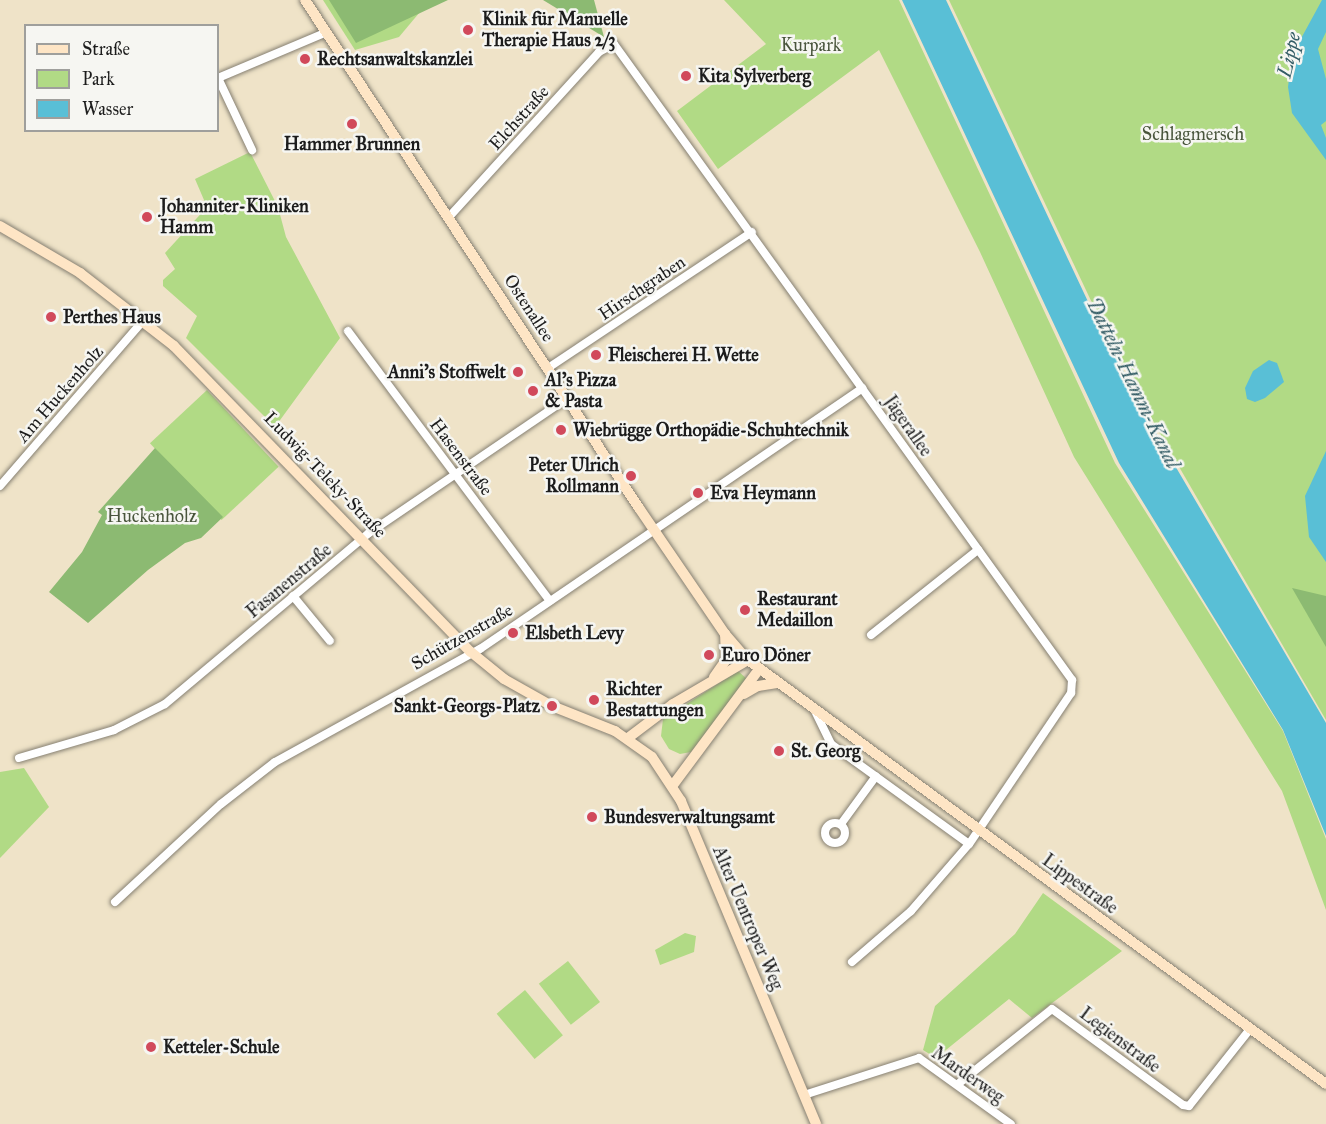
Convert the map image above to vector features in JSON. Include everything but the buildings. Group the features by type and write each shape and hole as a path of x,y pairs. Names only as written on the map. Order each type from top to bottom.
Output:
{"street":[{"name":"Ostenallee","path":"305,0 548,368 566,399 725,634"},
{"path":"219,78 327,33"},
{"name":"Elchstraße","path":"448,217 599,52 614,44"},
{"name":"Jägerallee","path":"614,44 752,232 1073,686 979,831"},
{"path":"219,80 252,150"},
{"name":"Ludwig-Teleky-Straße","path":"0,226 80,273 143,321 210,379 471,652 532,696 628,738"},
{"name":"Hirschgraben","path":"548,368 752,232"},
{"name":"Am Huckenholz","path":"0,486 143,321"},
{"name":"Hasenstraße","path":"348,331 550,601"},
{"name":"Schützenstraße","path":"115,902 220,804 264,770 307,741 471,652 550,601 863,388"},
{"name":"Fasanenstraße","path":"19,758 93,738 165,704 363,538 566,399"},
{"path":"871,635 978,550"},
{"path":"293,596 330,641"},
{"path":"673,785 759,669 725,634"},
{"path":"708,683 726,660 725,634"},
{"path":"628,738 708,683 748,660"},
{"name":"Lippestraße","path":"759,669 1326,1084"},
{"path":"741,696 758,686 777,683"},
{"name":"Lippestraße","path":"815,711 831,744 969,844"},
{"name":"Alter Uentroper Weg","path":"628,738 652,758 673,785 816,1124"},
{"path":"841,824 876,776"},
{"path":"852,962 911,911 979,831"},
{"name":"Legienstraße","path":"958,1084 1052,1009 1182,1105 1189,1106 1250,1029"},
{"name":"Marderweg","path":"804,1095 914,1059 927,1061 1011,1124"}],"green space":[{"path":"323,0 430,0 399,37 355,50"},
{"path":"329,0 448,0 356,43"},
{"path":"543,0 594,0 604,37"},
{"name":"Kurpark","path":"724,0 899,0 1115,463 1283,731 1326,839 1326,910 1282,791 1074,457 980,252 879,50 718,169 677,111 766,44"},
{"name":"Schlagmersch","path":"949,0 1326,0 1326,720 1160,434 1102,324"},
{"path":"250,152 278,207 286,237 340,338 275,427 186,338 197,316 163,286 163,280 175,269 165,253 207,207 195,179"},
{"path":"207,390 279,467 222,520 150,443"},
{"name":"Huckenholz","path":"155,448 223,517 201,538 185,543 148,570 88,623 49,592 82,552 102,515 98,512"},
{"path":"1292,588 1326,596 1326,647"},
{"path":"738,671 747,679 691,752 680,754 669,749 661,736 663,719"},
{"path":"24,768 49,807 0,858 0,772"},
{"path":"1043,893 1122,951 1032,1018 1009,999 936,1058 923,1050 935,1006 1015,934"},
{"path":"685,933 696,936 694,952 660,965 655,950"},
{"path":"568,961 600,1002 571,1025 539,984"},
{"path":"525,990 563,1035 535,1059 497,1014"}],"water":[{"path":"902,0 946,0 1099,325 1157,435 1326,723 1326,836 1283,730 1119,463"},
{"path":"1322,0 1326,0 1326,32 1318,49 1326,79 1326,121 1321,125 1326,138 1326,160 1292,113 1288,87 1292,55"},
{"path":"1269,360 1277,363 1284,382 1265,398 1255,402 1247,399 1245,388 1253,371"},
{"path":"1326,451 1326,562 1309,537 1305,496"}],"place":[{"name":"Klinik für Manuelle Therapie Haus 2/3","path":"468,30"},
{"name":"Rechtsanwaltskanzlei","path":"305,59"},
{"name":"Kita Sylverberg","path":"686,76"},
{"name":"Hammer Brunnen","path":"352,124"},
{"name":"Johanniter-Kliniken Hamm","path":"147,217"},
{"name":"Perthes Haus","path":"51,317"},
{"name":"Fleischerei H. Wette","path":"596,355"},
{"name":"Anni's Stoffwelt","path":"518,372"},
{"name":"Al's Pizza & Pasta","path":"533,391"},
{"name":"Wiebrügge Orthopädie-Schuhtechnik","path":"561,430"},
{"name":"Peter Ulrich Rollmann","path":"631,476"},
{"name":"Eva Heymann","path":"698,493"},
{"name":"Restaurant Medaillon","path":"745,610"},
{"name":"Elsbeth Levy","path":"513,633"},
{"name":"Euro Döner","path":"709,655"},
{"name":"Richter Bestattungen","path":"594,700"},
{"name":"Sankt-Georgs-Platz","path":"552,706"},
{"name":"St. Georg","path":"779,751"},
{"name":"Bundesverwaltungsamt","path":"592,817"},
{"name":"Ketteler-Schule","path":"151,1047"}],"water label":[{"name":"Lippe","path":"1289,55"},
{"name":"Datteln-Hamm-Kanal","path":"1133,383"}]}
